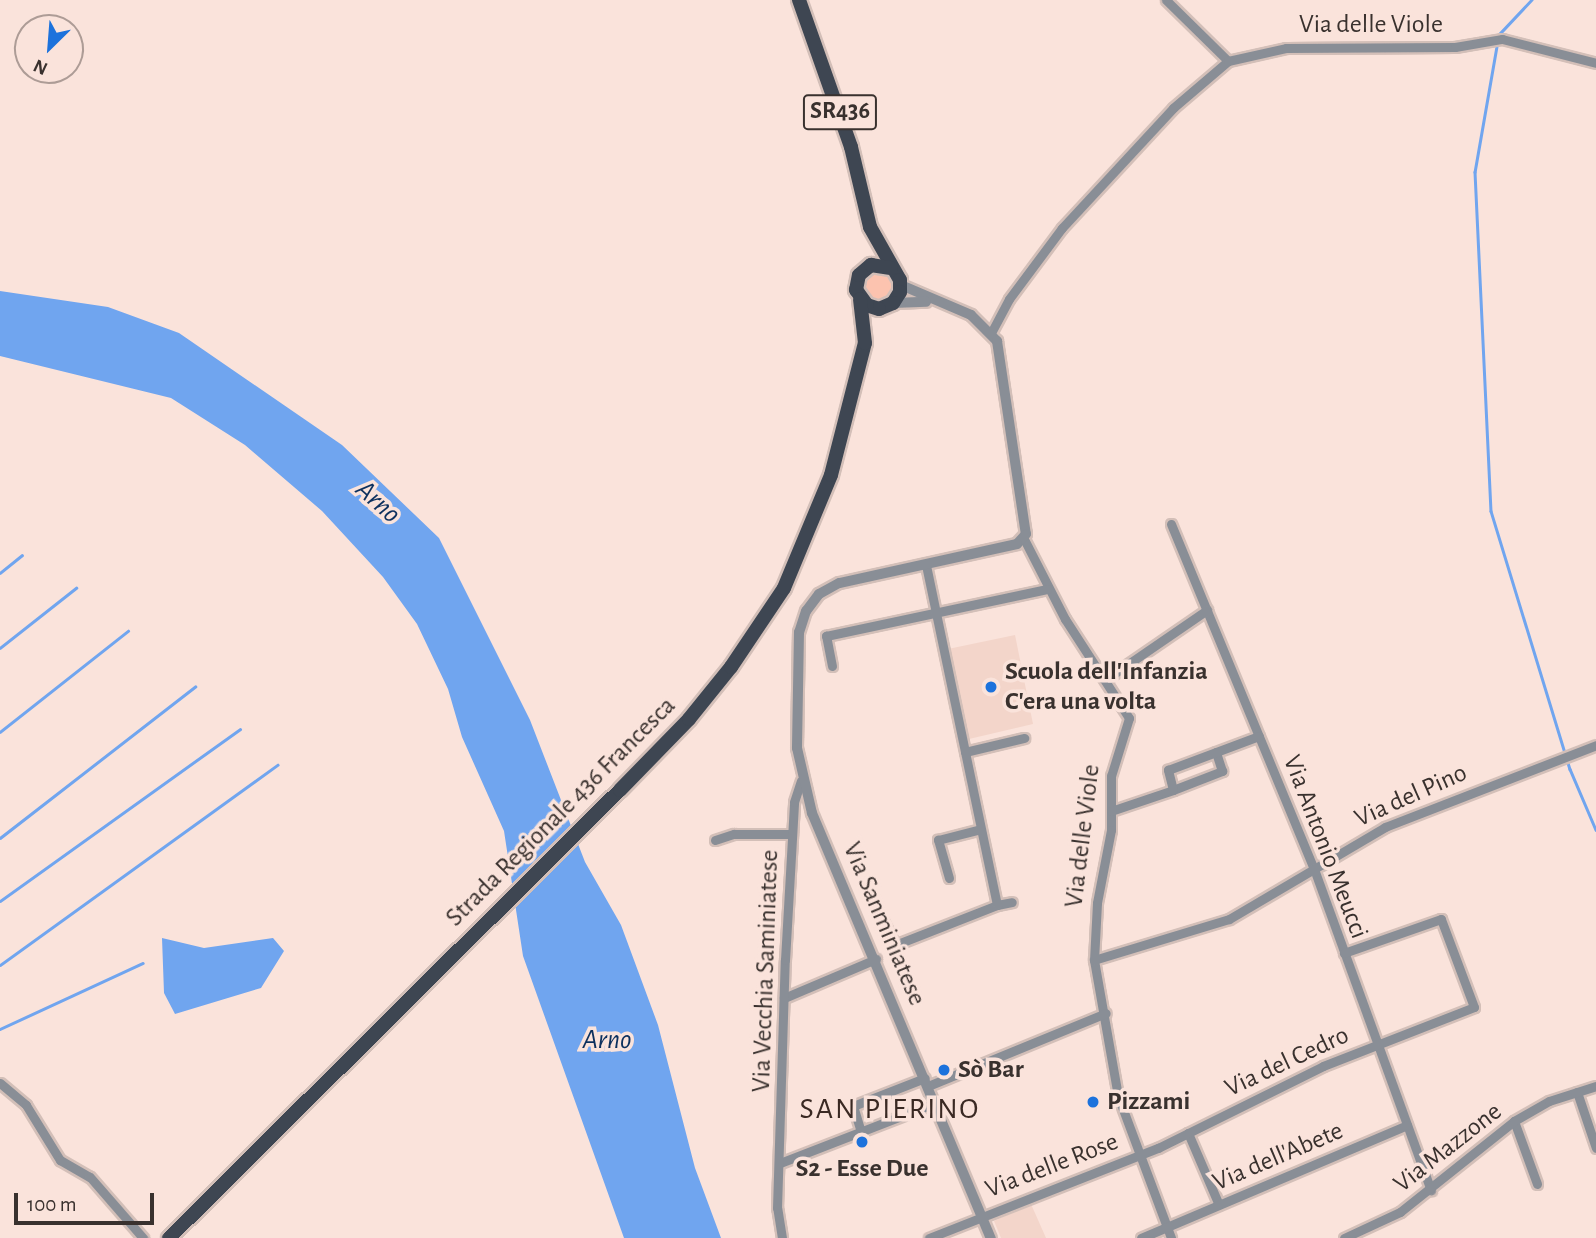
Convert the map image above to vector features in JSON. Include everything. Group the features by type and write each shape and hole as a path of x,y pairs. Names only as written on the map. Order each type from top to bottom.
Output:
{"main road":[{"name":"Strada Regionale 436 Francesca","path":"799,0 851,148 870,228 901,285 865,343"},
{"name":"Strada Regionale 436 Francesca","path":"169,1238 689,719 771,609 813,521 850,412 865,343 856,285 862,271 870,228"},
{"path":"862,271 876,264 891,268"},
{"path":"860,299 875,309 890,305"}],"street":[{"path":"1166,0 1227,61"},
{"name":"Via delle Viole","path":"1171,1238 1118,1096 1106,1013 1094,960 1111,811 1111,776 1129,718 1047,589 1024,539 1000,354 991,333 1009,299 1062,228 1173,108 1227,61 1286,48 1455,47 1498,40 1596,63"},
{"path":"901,285 936,303 971,315 991,333"},
{"path":"890,305 936,303"},
{"name":"Via Antonio Meucci","path":"1171,524 1314,869 1431,1190"},
{"path":"998,905 926,564 1024,539"},
{"name":"Via Sanminiatese","path":"926,564 833,585 815,598 803,616 795,720 801,781 991,1238"},
{"path":"832,666 826,636 1047,589"},
{"path":"1105,680 1208,610"},
{"path":"1173,790 1168,770 1259,736"},
{"path":"965,752 1024,738"},
{"name":"Via del Pino","path":"1094,960 1229,919 1385,827 1596,745"},
{"path":"1111,811 1222,771 1216,752"},
{"name":"Via Vecchia Saminiatese","path":"782,1238 777,1208 784,998 794,802 801,781"},
{"path":"949,878 938,840 981,829"},
{"path":"715,840 734,834 792,834"},
{"path":"876,907 895,945 1012,902"},
{"name":"Via del Cedro","path":"1138,1155 1324,1066 1474,1007 1441,919 1345,953"},
{"path":"784,998 876,959"},
{"path":"861,1132 853,1106 927,1082 1106,1013"},
{"path":"0,1083 26,1105 60,1160 90,1177 143,1238"},
{"name":"Via Mazzone","path":"1344,1238 1400,1212 1431,1190 1514,1121 1549,1101 1596,1086"},
{"path":"1577,1092 1596,1148"},
{"path":"780,1163 935,1103"},
{"path":"1514,1121 1537,1184"},
{"name":"Via dell'Abete","path":"1141,1238 1407,1125"},
{"path":"1188,1133 1219,1205"},
{"name":"Via delle Rose","path":"929,1238 1138,1155"}],"shaded area":[{"path":"878,270 889,275 894,286 889,297 878,302 867,297 862,286 867,275"},
{"name":"Scuola dell'Infanzia C'era una volta","path":"1015,635 1033,724 969,739 948,649"},
{"path":"1031,1204 1046,1238 1001,1238 994,1221"}],"water":[{"name":"Arno","path":"0,291 108,307 179,333 342,445 439,538 530,720 585,862 621,925 658,1025 695,1168 721,1238 624,1238 523,956 504,831 462,737 448,689 417,624 383,577 322,511 245,445 171,398 0,356"},
{"path":"162,938 204,948 273,938 284,951 261,988 175,1014 164,993"}],"waterway":[{"path":"1532,0 1499,35 1475,172 1491,511 1570,769 1596,830"},
{"path":"0,573 22,555"},
{"path":"0,648 76,588"},
{"path":"0,732 128,631"},
{"path":"0,838 195,687"},
{"path":"0,901 240,729"},
{"path":"0,965 277,765"},
{"path":"0,1029 143,963"}],"place":[{"name":"Scuola dell'Infanzia C'era una volta","path":"991,687"},
{"name":"Sò Bar","path":"944,1070"},
{"name":"Pizzami","path":"1093,1102"},
{"name":"S2 - Esse Due","path":"862,1142"}],"district":[{"name":"SAN PIERINO","path":"890,1109"}]}
